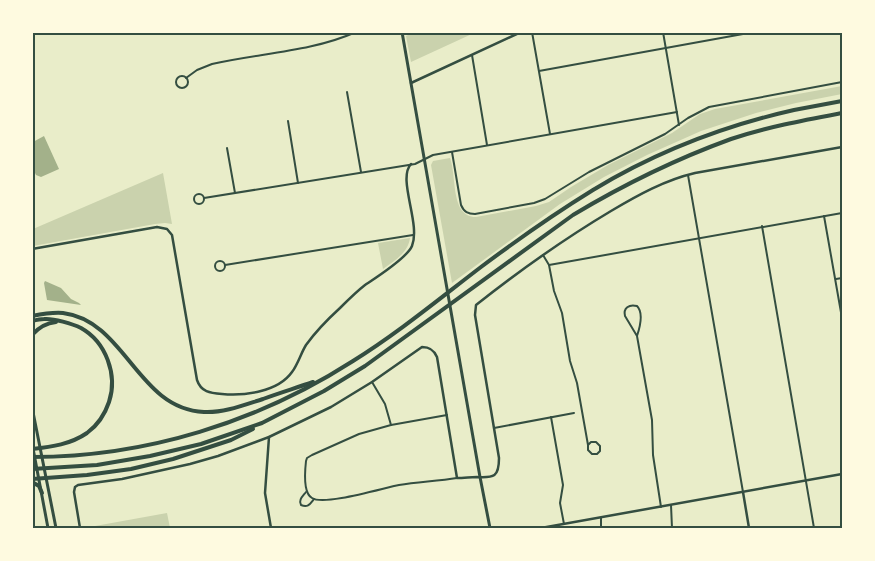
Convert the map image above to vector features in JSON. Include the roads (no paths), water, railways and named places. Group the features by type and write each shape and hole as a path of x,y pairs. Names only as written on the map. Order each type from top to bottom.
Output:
{"highway":[{"path":"32,458 94,454 146,446 222,425 255,413 279,402 353,361 548,218 640,164 686,144 741,124 793,110 842,101"},
{"path":"32,480 131,469 173,460 230,440 324,391 365,366 573,215 608,194 686,157 732,139 779,125 842,113"},
{"path":"32,316 63,313 89,322 104,333 159,394 174,404 194,411 212,412 235,408 322,379"},
{"path":"32,321 45,319 75,325 86,331 104,351 112,372 110,398 102,418 94,427 71,442 32,449"},
{"path":"32,335 49,323 60,322"},
{"path":"32,469 97,465 150,456 201,444 262,424"},
{"path":"32,480 39,486 42,492"}],"main road":[{"path":"402,32 490,528"},
{"path":"32,407 56,528"},
{"path":"32,443 48,528"}],"street":[{"path":"186,78 201,68 212,64 322,44 356,32"},
{"path":"411,83 521,32"},
{"path":"532,32 550,134"},
{"path":"664,32 679,125"},
{"path":"539,71 754,32"},
{"path":"472,55 487,145"},
{"path":"181,76 186,78 188,82 186,86 183,88 177,87 178,78 181,76"},
{"path":"452,152 461,205 468,213 475,214 545,200 589,172 666,134 696,113 709,107 842,82"},
{"path":"347,92 361,172"},
{"path":"204,198 412,164 433,156 487,145 677,112"},
{"path":"288,121 298,183"},
{"path":"447,415 391,425 348,438 309,457 306,465 306,492 310,497 320,500 354,496 383,488 457,478 488,479 493,476 498,470 499,458 475,315 475,308 478,304 576,232 624,204 671,180 688,175 842,147"},
{"path":"227,148 235,193"},
{"path":"32,249 157,227 167,229 172,235 197,380 202,389 220,394 246,393 269,388 284,380 315,333 329,318 357,292 407,253 412,246 414,235 413,220 407,171 412,164"},
{"path":"688,175 749,528"},
{"path":"550,265 842,213"},
{"path":"824,216 842,318"},
{"path":"762,226 814,528"},
{"path":"225,265 222,261 219,261 215,264 215,268 222,270 225,265 414,235"},
{"path":"544,255 550,265 553,286 561,309 570,361 577,383 588,450 594,454 600,451 600,446 596,442 591,442 588,445"},
{"path":"836,279 842,278"},
{"path":"637,336 640,312 637,306 632,305 627,307 624,312 637,336 652,420 653,455 661,507"},
{"path":"80,528 74,492 75,487 78,485 122,479 190,464 269,437 331,407 372,382 418,349 425,347 431,349 437,357 457,478"},
{"path":"372,382 385,404 391,425"},
{"path":"494,428 574,413"},
{"path":"551,417 562,486 560,500 564,524"},
{"path":"269,437 265,493 271,528"},
{"path":"541,528 842,474"},
{"path":"306,492 300,499 301,505 306,507 314,499"},
{"path":"671,505 672,528"},
{"path":"601,518 601,528"}]}
